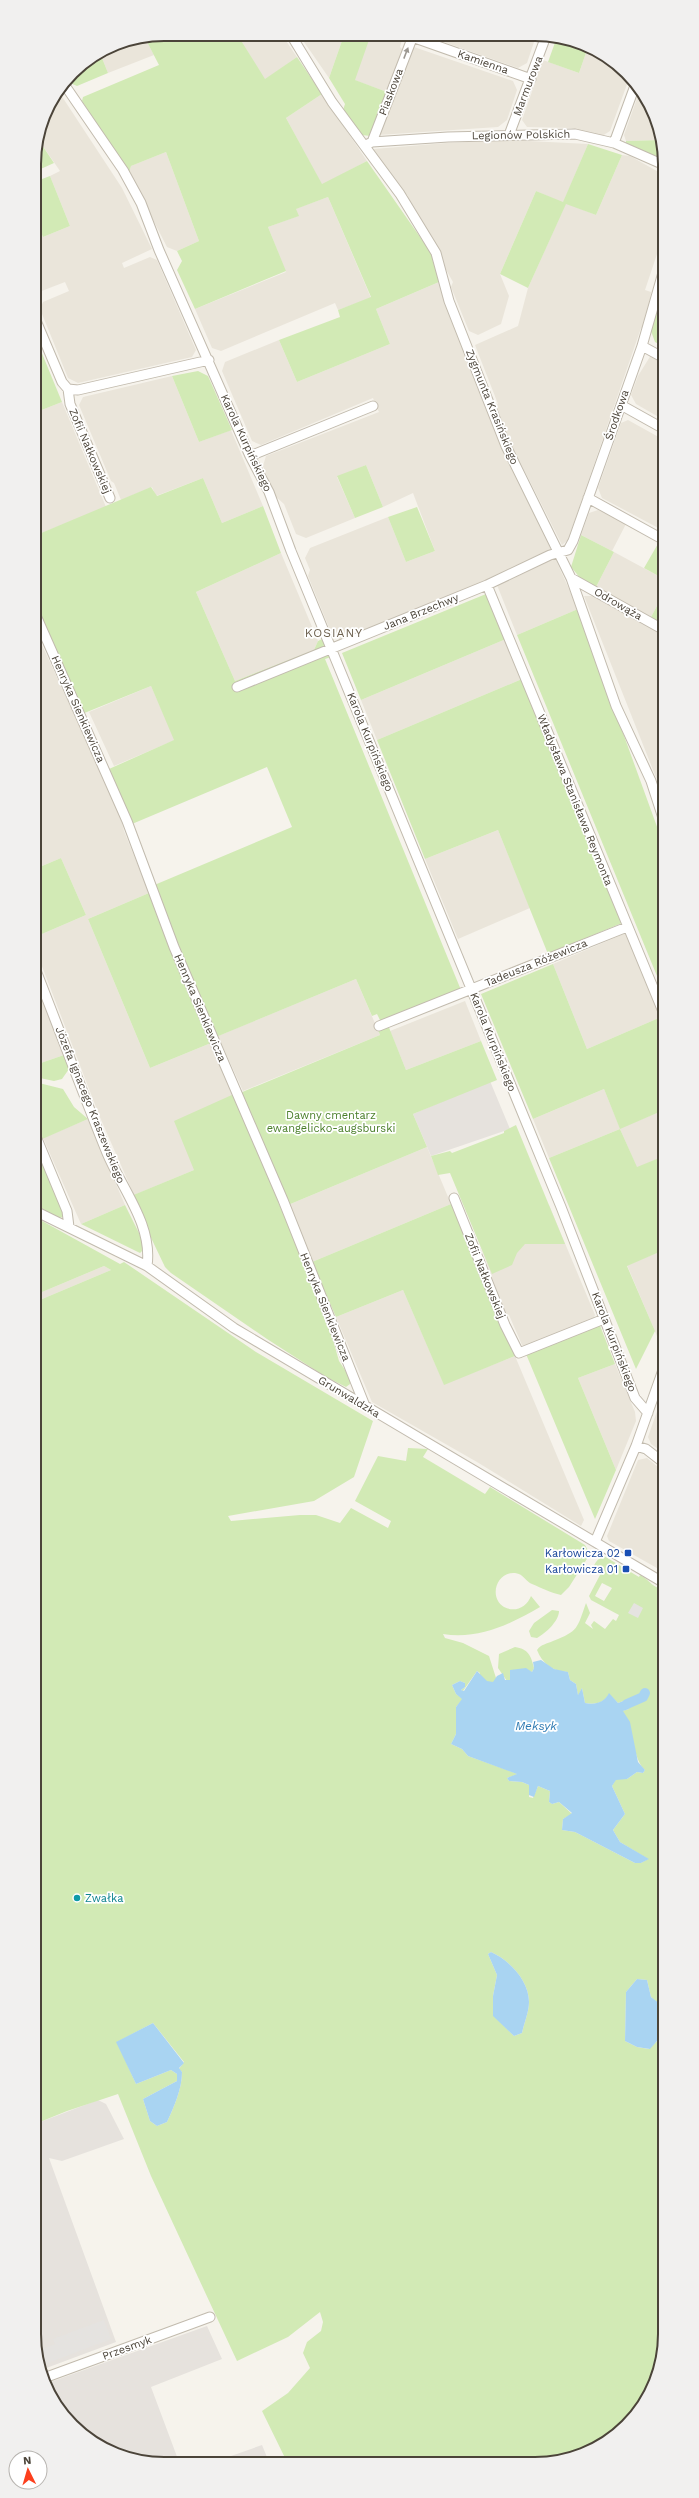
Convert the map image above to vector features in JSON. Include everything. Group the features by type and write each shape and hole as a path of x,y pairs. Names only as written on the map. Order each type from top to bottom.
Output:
{"street":[{"name":"Zygmunta Krasińskiego","path":"295,41 353,133 369,144 436,253 449,301 506,446 571,578 616,706 651,781 658,803"},
{"name":"Piaskowa","path":"369,144 410,41"},
{"name":"Kamienna","path":"426,41 531,79"},
{"name":"Marmurowa","path":"509,135 544,42"},
{"name":"Karola Kurpińskiego","path":"67,89 123,170 141,203 159,250 209,360 250,456 269,492 472,989 635,1398 648,1413"},
{"path":"614,143 633,91"},
{"name":"Legionów Polskich","path":"369,144 509,135 575,134 614,143 658,162"},
{"name":"Środkowa","path":"559,552 570,546 622,405 642,346 658,290"},
{"name":"Zofii Nałkowskiej","path":"41,332 62,382 68,389 70,404 110,498"},
{"path":"642,346 658,355"},
{"path":"68,389 78,390 209,360"},
{"path":"622,405 658,426"},
{"path":"250,456 373,406"},
{"path":"588,498 658,537"},
{"name":"Jana Brzechwy","path":"237,687 487,586 559,552"},
{"name":"Odrowąża","path":"571,578 658,627"},
{"name":"Władysława Stanisława Reymonta","path":"487,586 658,1000"},
{"name":"Henryka Sienkiewicza","path":"41,627 126,821 177,954 283,1200 364,1406"},
{"name":"Tadeusza Różewicza","path":"379,1026 627,927"},
{"name":"Józefa Ignacego Kraszewskiego","path":"41,983 108,1154 144,1230 149,1249 147,1266"},
{"path":"41,1148 67,1211 69,1227"},
{"name":"Zofii Nałkowskiej","path":"454,1198 505,1324 519,1353 604,1318"},
{"name":"Grunwaldzka","path":"41,1215 147,1266 234,1328 658,1579"},
{"path":"596,1542 636,1446 658,1384"},
{"path":"636,1446 646,1449 658,1458"},
{"name":"Przesmyk","path":"49,2376 210,2318"}],"shaded area":[{"path":"241,41 286,41 297,57 265,80"},
{"path":"303,41 342,41 329,78"},
{"path":"368,41 402,41 400,47 403,50 387,92 354,80"},
{"path":"441,41 534,41 527,63 518,68"},
{"path":"147,42 154,55 108,73 102,58 117,50"},
{"path":"411,46 513,81 517,90 507,120 498,127 378,135"},
{"path":"586,52 610,67 627,83 610,131 602,136 571,128 527,127 522,120 543,60 579,73"},
{"path":"322,94 367,161 322,185 286,118"},
{"path":"62,96 122,188 152,249 122,263 124,268 150,257 157,260 196,350 192,357 78,383 68,378 41,311 43,302 69,291 65,282 41,291 41,233 43,237 70,226 50,176 60,171 42,146 50,117"},
{"path":"638,97 649,117 656,140 626,141 624,135"},
{"path":"509,140 588,144 563,203 536,191 500,274 509,296 501,324 478,335 469,331 451,287 453,282 407,201 408,196 398,186 373,152 374,149"},
{"path":"166,152 199,241 177,251 167,247 129,173 131,166"},
{"path":"622,155 630,156 658,172 658,251 645,290 651,292 645,329 641,328 568,540 562,545 501,424 499,413 494,406 498,404 475,345 518,326 528,288 566,203 596,215"},
{"path":"328,197 371,298 338,310 335,303 221,351 212,348 195,309 286,272 268,227 298,216 295,209"},
{"path":"439,282 501,445 552,551 498,576 489,578 490,580 341,641 332,635 308,576 310,570 305,558 310,548 388,517 406,562 435,551 413,493 383,507 366,465 337,477 355,518 306,538 296,534 284,504 274,495 263,466 266,456 379,412 373,398 261,445 252,441 222,371 225,362 279,340 297,382 390,344 376,309"},
{"path":"651,355 658,359 658,417 636,404 631,395 638,376"},
{"path":"172,376 199,442 231,430 263,506 222,523 203,478 156,496 152,487 121,500 114,483 111,481 79,405 83,397"},
{"path":"62,402 106,507 41,533 41,410"},
{"path":"628,420 658,437 658,528 602,498 598,488 621,423"},
{"path":"598,510 626,524 612,551 581,535 589,513"},
{"path":"614,552 658,576 658,604 651,617 596,587"},
{"path":"281,553 318,641 314,650 235,681 196,592"},
{"path":"552,557 555,558 578,609 517,635 497,585"},
{"path":"584,596 598,596 658,632 658,782"},
{"path":"506,639 522,679 377,740 361,700"},
{"path":"41,643 118,808 124,831 149,893 88,919 150,1068 211,1043 234,1094 194,1170 134,1195 99,1115 41,964 41,934 86,915 61,858 41,866"},
{"path":"151,686 175,740 114,766 89,712"},
{"path":"498,830 530,908 458,939 425,859"},
{"path":"626,933 658,1010 658,1018 587,1049 553,964"},
{"path":"356,979 380,1035 243,1091 218,1036"},
{"path":"41,997 64,1055 41,1063"},
{"path":"465,1001 481,1041 406,1070 390,1031"},
{"path":"490,1081 510,1129 431,1156 413,1114"},
{"path":"604,1089 620,1128 658,1112 658,1159 637,1168 620,1129 549,1158 533,1119"},
{"path":"88,1119 125,1205 81,1224 43,1138"},
{"path":"427,1147 451,1204 312,1262 288,1205"},
{"path":"549,1205 595,1315 593,1320 527,1347 522,1345 509,1315 505,1313 476,1234"},
{"path":"658,1252 658,1339 627,1265"},
{"path":"104,1266 111,1270 41,1299 41,1292"},
{"path":"403,1290 444,1384 515,1356 584,1520 581,1526 477,1462 372,1402 336,1317"},
{"path":"615,1364 635,1412 636,1421 616,1470 578,1378"},
{"path":"658,1408 658,1449 651,1444 648,1437"},
{"path":"647,1458 658,1467 658,1569 609,1541 607,1536 638,1460"},
{"path":"634,1603 643,1608 638,1618 628,1613"},
{"path":"98,2100 106,2104 124,2139 62,2161 49,2158 116,2342 46,2368 42,2350 41,2334 41,2122"},
{"path":"104,2320 111,2339 45,2364 42,2349 55,2344 53,2339"},
{"path":"207,2326 222,2359 151,2387 177,2457 140,2455 103,2440 77,2421 62,2402 51,2382"},
{"path":"262,2445 267,2457 228,2457"}],"green space":[{"path":"241,41 265,79 297,57 322,94 286,118 322,184 367,161 434,257 439,282 376,309 390,344 297,382 279,340 340,317 338,310 371,297 328,197 296,209 299,216 268,227 286,271 195,309 177,270 182,261 177,251 199,241 166,152 131,166 129,173 82,101 83,97 159,65 147,42"},
{"path":"342,41 369,41 355,80 387,92 371,136 361,135 343,110 345,104 329,78"},
{"path":"555,43 586,52 579,73 548,62"},
{"path":"102,58 108,73 77,86 71,84 83,72"},
{"path":"656,140 658,157 626,143 626,141"},
{"path":"588,144 622,155 596,215 566,204 528,288 500,274 536,191 563,202"},
{"path":"42,146 54,163 41,169"},
{"path":"50,176 70,226 43,237 41,233 41,179"},
{"path":"658,307 658,344 655,342 651,331"},
{"path":"41,351 62,402 41,410"},
{"path":"198,371 208,376 232,430 199,442 172,376"},
{"path":"366,465 383,507 355,518 337,476"},
{"path":"203,478 222,523 263,506 281,553 196,592 235,681 314,650 318,641 324,638 331,657 325,659 461,990 381,1022 377,1014 372,1016 356,979 216,1037 152,886 292,827 267,767 132,824 109,769 174,740 151,686 82,714 41,619 41,533 151,487 157,496"},
{"path":"417,507 435,551 406,562 388,517"},
{"path":"581,535 614,552 596,587 581,579 571,567"},
{"path":"658,544 658,576 644,568"},
{"path":"486,594 506,639 361,700 342,653"},
{"path":"658,604 658,621 651,617"},
{"path":"578,609 658,829 658,978 517,635"},
{"path":"522,679 622,923 548,954 498,830 425,859 377,740"},
{"path":"61,858 86,915 41,934 41,866"},
{"path":"149,893 211,1043 150,1068 88,919"},
{"path":"553,964 587,1049 658,1018 658,1113 620,1129 604,1089 533,1119 481,994"},
{"name":"Dawny cmentarz ewangelicko-augsburski","path":"388,1025 406,1070 481,1041 497,1080 413,1114 427,1147 288,1205 240,1093 380,1035 378,1030"},
{"path":"64,1055 66,1056 69,1069 62,1079 54,1081 41,1078 41,1063"},
{"path":"41,1084 63,1089 74,1107 88,1119 41,1140"},
{"path":"234,1094 329,1326 339,1361 351,1379 350,1384 346,1387 326,1377 267,1339 171,1273 165,1267 131,1196 194,1170 174,1121"},
{"path":"516,1125 565,1244 525,1244 517,1253 512,1265 492,1274 450,1173 438,1175 431,1156 450,1151 452,1153 504,1133 504,1131"},
{"path":"620,1129 637,1167 658,1158 658,1253 627,1266 655,1331 636,1369 549,1158"},
{"path":"41,1158 62,1209 63,1217 59,1218 41,1209"},
{"path":"451,1204 515,1356 444,1385 403,1290 336,1317 312,1262"},
{"path":"125,1205 146,1247 140,1253 81,1224"},
{"path":"41,1220 120,1264 124,1262 256,1352 373,1421 354,1477 314,1501 228,1516 231,1521 316,1515 340,1523 351,1508 388,1528 391,1521 355,1501 378,1456 406,1461 408,1448 428,1449 423,1457 485,1494 490,1487 585,1545 590,1554 569,1587 561,1595 530,1583 523,1576 515,1573 509,1573 499,1580 497,1586 496,1597 499,1603 508,1609 516,1609 524,1606 531,1596 540,1607 506,1625 481,1633 469,1635 443,1634 445,1638 463,1643 489,1656 496,1678 495,1686 477,1691 476,1685 480,1673 477,1671 463,1691 461,1690 465,1687 465,1683 460,1681 452,1685 456,1694 463,1699 456,1707 456,1734 451,1744 462,1749 468,1756 518,1774 507,1778 509,1781 522,1782 529,1785 529,1797 533,1798 538,1786 550,1791 549,1802 552,1804 559,1802 572,1814 563,1819 562,1830 575,1832 635,1863 641,1863 648,1859 620,1842 613,1830 625,1814 612,1786 616,1779 627,1779 637,1772 643,1773 645,1770 638,1759 629,1726 622,1711 629,1709 626,1700 618,1703 609,1694 599,1703 585,1703 582,1688 578,1696 576,1684 570,1680 568,1672 563,1672 549,1666 539,1655 537,1650 542,1645 562,1638 576,1628 586,1603 590,1613 585,1623 593,1629 591,1625 594,1621 605,1629 613,1619 616,1621 619,1615 591,1600 589,1596 600,1575 593,1572 595,1564 597,1560 604,1556 639,1577 640,1575 644,1577 654,1586 658,1587 658,2003 651,1997 647,1980 637,1979 626,1992 625,2041 637,2047 649,2049 658,2040 658,2342 654,2366 645,2388 627,2415 622,2421 603,2436 589,2444 567,2453 535,2457 285,2457 262,2411 288,2393 310,2368 303,2353 307,2342 321,2331 323,2322 320,2312 288,2337 237,2361 151,2176 118,2094 41,2122 41,1299 111,1270 104,1266 41,1292","holes":["602,1583 612,1588 604,1601 595,1596","491,1952 505,1960 517,1972 526,1986 529,2002 528,2010 522,2033 514,2036 494,2016 493,1996 497,1975 488,1954","153,2023 184,2062 179,2069 182,2072 182,2078 175,2104 167,2122 157,2126 150,2121 143,2099 177,2081 177,2074 171,2070 136,2084 117,2042"]},
{"path":"599,1323 615,1364 578,1378 616,1470 595,1519 526,1354"},
{"path":"552,1610 559,1611 557,1619 554,1623 548,1630 537,1638 531,1637 529,1631 534,1623"},
{"path":"515,1647 523,1649 528,1653 534,1668 532,1672 522,1670 517,1671 510,1677 511,1680 507,1681 498,1668 499,1654"}],"water":[{"name":"Meksyk","path":"541,1660 554,1669 568,1672 570,1680 576,1684 578,1695 582,1688 585,1703 592,1704 602,1701 609,1693 618,1703 626,1700 629,1709 623,1711 630,1722 638,1762 645,1770 643,1773 637,1772 627,1779 616,1780 612,1786 625,1814 613,1830 620,1842 649,1859 641,1863 635,1863 575,1832 562,1830 563,1819 572,1813 559,1802 552,1804 549,1802 550,1791 538,1786 534,1797 529,1795 529,1785 522,1782 509,1781 507,1778 517,1774 468,1756 462,1749 451,1744 456,1734 456,1707 462,1699 456,1694 452,1685 460,1681 465,1683 465,1687 461,1690 464,1691 477,1671 487,1681 493,1682 497,1676 503,1673 505,1680 510,1680 510,1670 526,1668 532,1672 534,1668 533,1662"},
{"path":"491,1952 505,1960 517,1972 526,1986 529,2002 528,2010 522,2033 514,2036 493,2016 493,1996 497,1975 488,1954"},
{"path":"637,1979 647,1980 651,1997 658,2002 658,2039 650,2049 637,2047 625,2041 626,1992"},
{"path":"153,2023 184,2063 179,2068 182,2072 181,2085 167,2122 157,2126 150,2121 143,2099 177,2081 177,2074 171,2070 136,2084 116,2042"}],"waterway":[{"path":"627,1704 643,1697 645,1693"}],"place":[{"name":"Karłowicza 02","path":"628,1553"},
{"name":"Karłowicza 01","path":"626,1569"},
{"name":"Zwałka","path":"77,1898"}],"district":[{"name":"KOSIANY","path":"334,633"}]}
